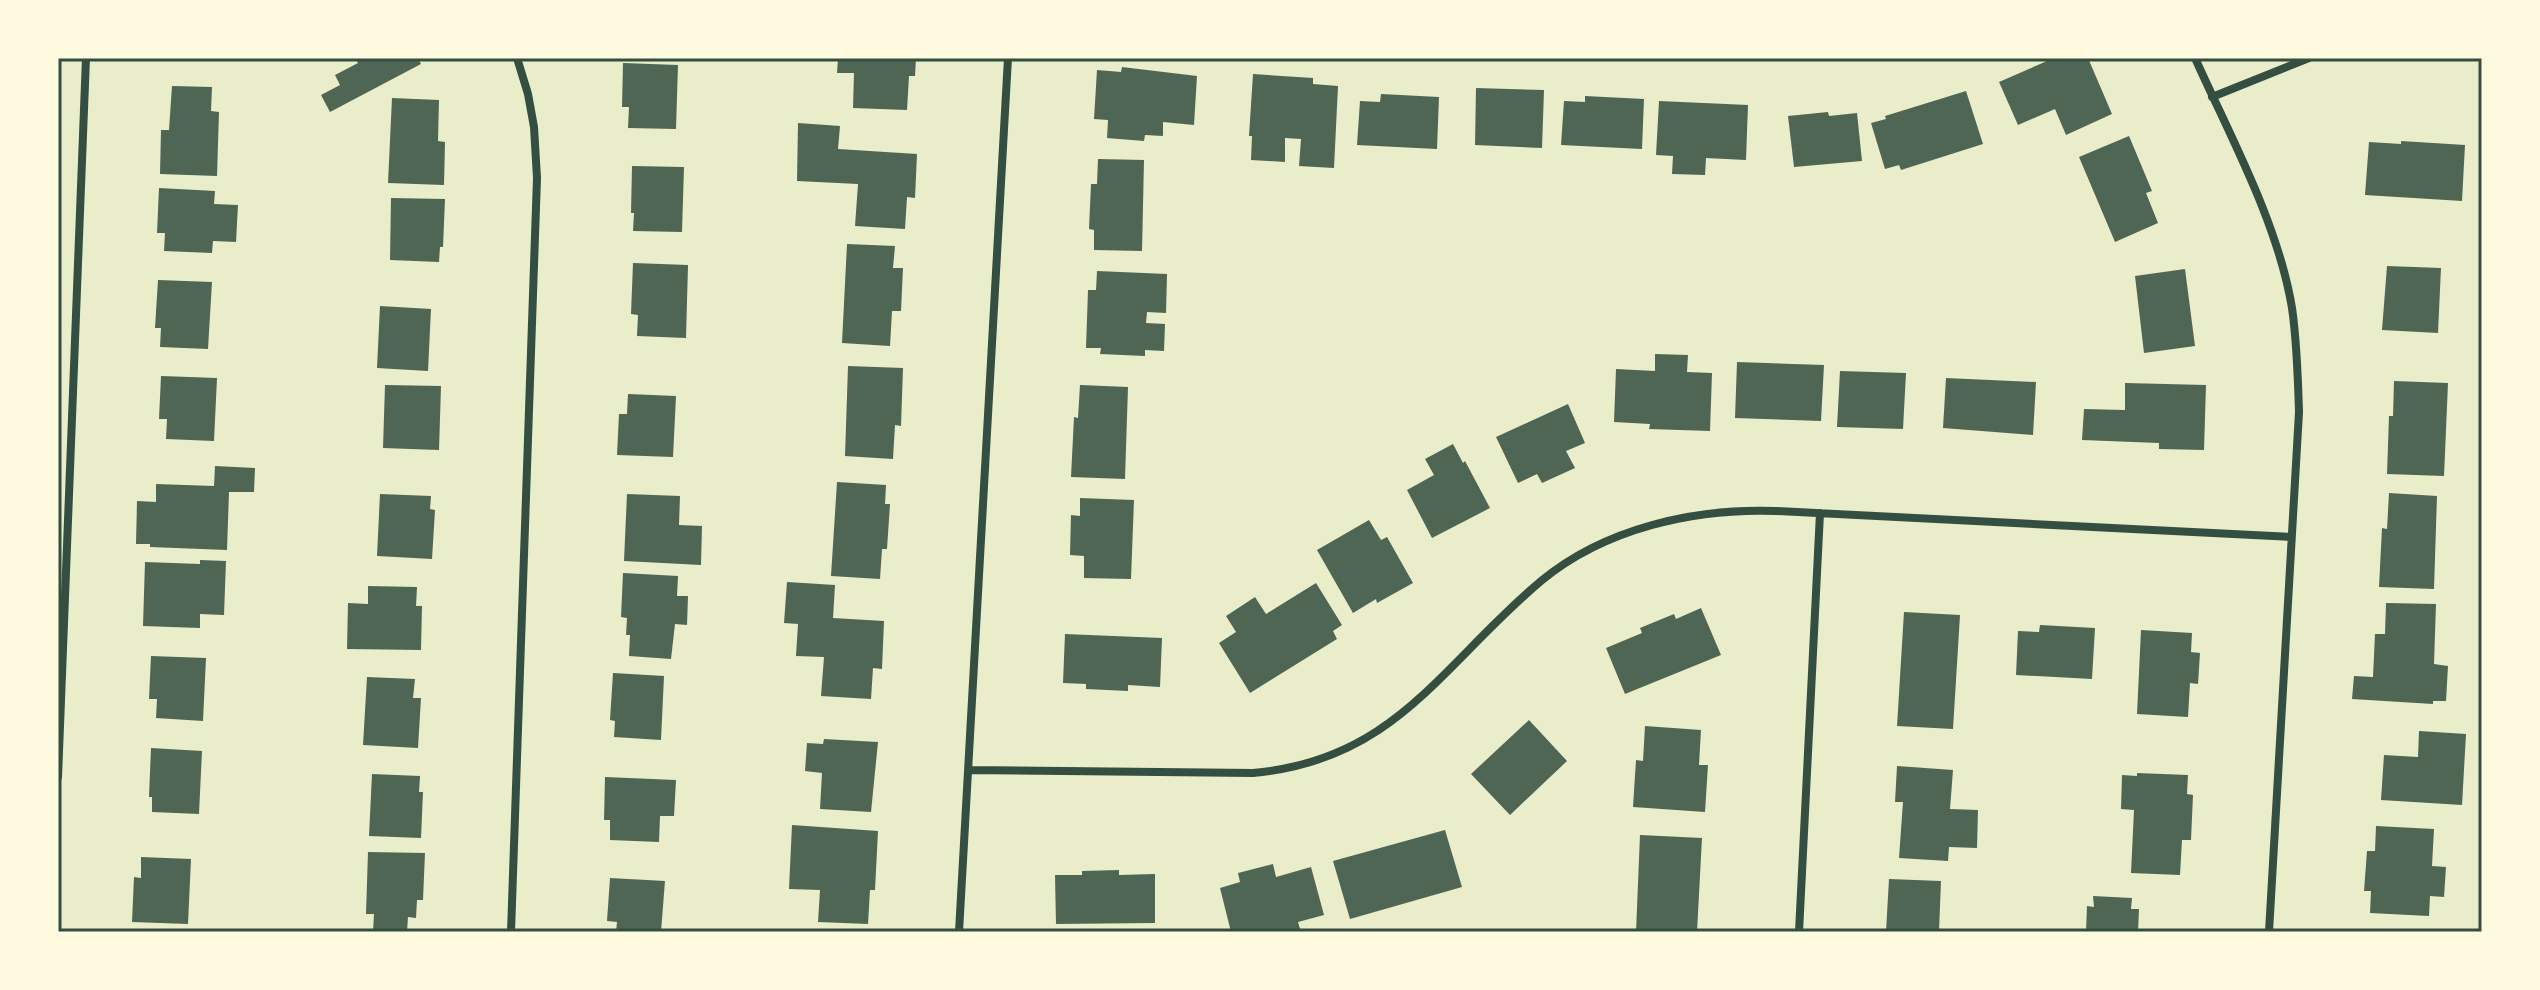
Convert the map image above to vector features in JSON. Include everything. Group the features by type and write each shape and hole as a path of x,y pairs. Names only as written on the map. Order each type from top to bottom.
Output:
{"street":[{"path":"58,777 86,58"},
{"path":"511,932 537,178 534,127 517,58"},
{"path":"959,932 1008,58"},
{"path":"2195,58 2269,222 2292,307 2299,412 2269,932"},
{"path":"2212,97 2309,58"},
{"path":"969,770 1244,773 1290,768 1344,751 1391,723 1420,699 1516,602 1571,560 1652,525 1686,516 1739,510 2291,537"},
{"path":"1799,932 1820,513"}],"building":[{"path":"355,58 418,58 421,64 330,112 321,95 340,85 335,75 358,63"},
{"path":"838,58 916,58 915,76 909,76 907,110 853,108 854,73 837,73"},
{"path":"2054,58 2088,58 2112,114 2066,135 2055,109 2018,125 1999,82"},
{"path":"623,63 678,65 676,129 628,128 629,107 622,107"},
{"path":"1122,67 1197,76 1194,125 1163,122 1163,136 1145,135 1144,141 1107,138 1108,120 1094,119 1097,70 1121,72"},
{"path":"1253,74 1313,78 1313,84 1338,86 1334,168 1299,166 1301,139 1285,138 1285,162 1251,160 1252,136 1249,136"},
{"path":"172,86 212,87 211,111 219,112 217,176 160,174 161,130 169,130"},
{"path":"1476,88 1544,90 1542,148 1475,145"},
{"path":"1966,91 1983,144 1901,170 1899,165 1885,169 1871,123"},
{"path":"1381,94 1439,97 1437,149 1357,145 1360,101 1380,102"},
{"path":"1585,96 1644,99 1642,149 1561,145 1564,101 1585,102"},
{"path":"392,98 439,100 438,141 445,142 444,185 388,183"},
{"path":"1659,101 1748,105 1746,160 1706,158 1705,175 1672,174 1673,156 1656,155"},
{"path":"1828,112 1829,116 1857,113 1862,161 1794,167 1788,116"},
{"path":"798,123 840,126 838,149 917,154 915,198 907,197 905,229 855,226 858,184 797,181"},
{"path":"2129,136 2152,191 2146,193 2158,223 2115,242 2079,157"},
{"path":"2401,141 2465,145 2462,201 2365,195 2369,142 2401,144"},
{"path":"1098,159 1144,160 1142,251 1094,250 1094,230 1089,229 1091,184 1097,184"},
{"path":"632,166 684,167 682,232 633,231"},
{"path":"159,188 215,191 214,204 238,205 236,242 213,241 212,253 164,251 165,233 157,233"},
{"path":"391,198 445,199 443,247 440,247 439,262 390,260"},
{"path":"847,244 895,246 893,268 903,268 901,311 892,311 890,346 842,343"},
{"path":"633,263 688,265 686,338 637,336 638,315 631,314"},
{"path":"2387,266 2441,268 2438,333 2382,330"},
{"path":"2185,269 2195,346 2144,353 2135,276"},
{"path":"1097,271 1167,274 1166,313 1147,312 1146,323 1165,324 1164,351 1145,350 1145,356 1100,354 1101,348 1086,348 1088,290 1096,290"},
{"path":"158,280 212,282 208,349 160,347 161,328 155,328"},
{"path":"380,306 431,309 428,371 377,368"},
{"path":"1655,354 1688,355 1687,372 1712,373 1710,431 1649,429 1650,424 1614,422 1616,369 1655,371"},
{"path":"1737,362 1824,365 1821,421 1735,418"},
{"path":"848,366 903,368 901,426 895,425 893,459 845,456"},
{"path":"1840,371 1906,373 1903,429 1837,427"},
{"path":"161,376 217,378 214,441 166,439 167,419 159,419"},
{"path":"1946,378 2036,382 2033,435 1943,428"},
{"path":"2394,381 2448,383 2444,476 2387,474"},
{"path":"2125,383 2206,385 2204,450 2159,449 2159,443 2082,440 2084,409 2125,410"},
{"path":"385,385 441,386 439,450 383,448"},
{"path":"1080,385 1128,387 1125,479 1071,477 1074,417 1078,418"},
{"path":"628,394 676,396 673,457 617,455 619,414 627,414"},
{"path":"1568,404 1585,443 1566,451 1575,468 1542,483 1537,474 1518,483 1496,437"},
{"path":"1453,444 1490,508 1432,538 1407,490 1434,475 1425,459"},
{"path":"215,466 255,468 254,492 229,492 227,550 136,544 137,501 156,502 156,484 214,486"},
{"path":"837,482 886,485 885,504 890,504 887,549 882,549 880,579 831,576"},
{"path":"2389,493 2437,496 2434,589 2379,587 2382,528 2387,529"},
{"path":"380,494 431,496 430,509 435,510 432,559 377,556"},
{"path":"627,494 680,496 679,525 702,526 701,565 624,561"},
{"path":"1080,498 1134,500 1131,579 1084,578 1084,556 1070,555 1071,515 1080,516"},
{"path":"1369,520 1381,540 1387,537 1413,583 1353,613 1317,550"},
{"path":"200,560 226,561 224,615 200,614 200,628 143,626 145,562 200,564"},
{"path":"623,573 678,576 677,596 688,596 687,625 675,624 671,659 629,656 627,618 621,617"},
{"path":"787,582 835,585 833,618 884,621 882,669 873,668 871,699 821,696 824,657 796,656 798,624 784,623"},
{"path":"1316,583 1342,625 1333,631 1337,639 1250,693 1219,643 1236,632 1226,616 1255,597 1266,614"},
{"path":"368,586 417,587 416,606 422,606 421,650 347,649 348,603 368,604"},
{"path":"2386,603 2436,604 2434,664 2448,666 2446,701 2433,701 2433,704 2352,699 2354,676 2373,677 2375,634 2385,634"},
{"path":"1701,608 1721,655 1625,694 1606,648 1642,633 1640,628 1674,614 1676,619"},
{"path":"1904,612 1960,615 1953,729 1897,726"},
{"path":"2040,625 2095,628 2092,679 2016,675 2018,631 2039,632"},
{"path":"2141,630 2192,633 2191,652 2200,653 2198,684 2190,683 2188,717 2137,714"},
{"path":"1065,634 1162,638 1160,687 1128,685 1128,691 1086,689 1086,684 1063,683"},
{"path":"151,656 206,658 203,721 156,718 157,699 149,699"},
{"path":"613,673 664,676 661,740 614,737 615,721 610,720"},
{"path":"367,677 415,679 413,698 421,698 418,748 363,745"},
{"path":"1529,720 1567,761 1510,815 1471,774"},
{"path":"1645,726 1701,730 1699,765 1708,765 1705,812 1633,807 1636,760 1643,761"},
{"path":"2419,731 2466,734 2462,805 2381,800 2384,755 2418,757"},
{"path":"824,739 878,742 871,812 820,809 822,773 805,771 807,743 823,744"},
{"path":"151,748 202,751 199,814 152,812 152,797 149,797"},
{"path":"1897,766 1953,770 1950,809 1978,810 1977,848 1949,847 1948,861 1899,858 1903,802 1895,802"},
{"path":"2137,773 2188,775 2187,794 2193,795 2191,840 2182,840 2180,875 2131,873 2134,810 2121,809 2122,775 2137,776"},
{"path":"372,774 420,776 419,792 423,792 421,838 369,836"},
{"path":"605,777 676,780 674,816 660,816 659,842 610,840 610,820 604,820"},
{"path":"792,825 878,831 875,890 870,890 868,924 818,922 820,890 789,889"},
{"path":"2376,826 2434,829 2432,866 2446,867 2444,897 2430,896 2429,916 2370,913 2371,891 2364,891 2367,851 2375,851"},
{"path":"1445,830 1462,887 1350,919 1333,861"},
{"path":"1640,835 1702,838 1697,932 1636,932"},
{"path":"368,852 425,853 423,900 417,900 416,918 408,917 407,932 373,932 374,914 366,914"},
{"path":"141,857 191,859 188,924 132,922 134,877 141,878"},
{"path":"1273,864 1276,877 1311,867 1324,915 1298,922 1301,932 1231,932 1220,888 1240,882 1238,873"},
{"path":"1119,870 1119,875 1155,874 1155,923 1056,924 1055,875"},
{"path":"610,878 665,881 661,932 616,932 617,922 607,921"},
{"path":"1889,879 1941,881 1939,932 1886,932"},
{"path":"2093,896 2132,898 2131,909 2139,909 2138,932 2086,932 2087,906 2094,907"}]}
